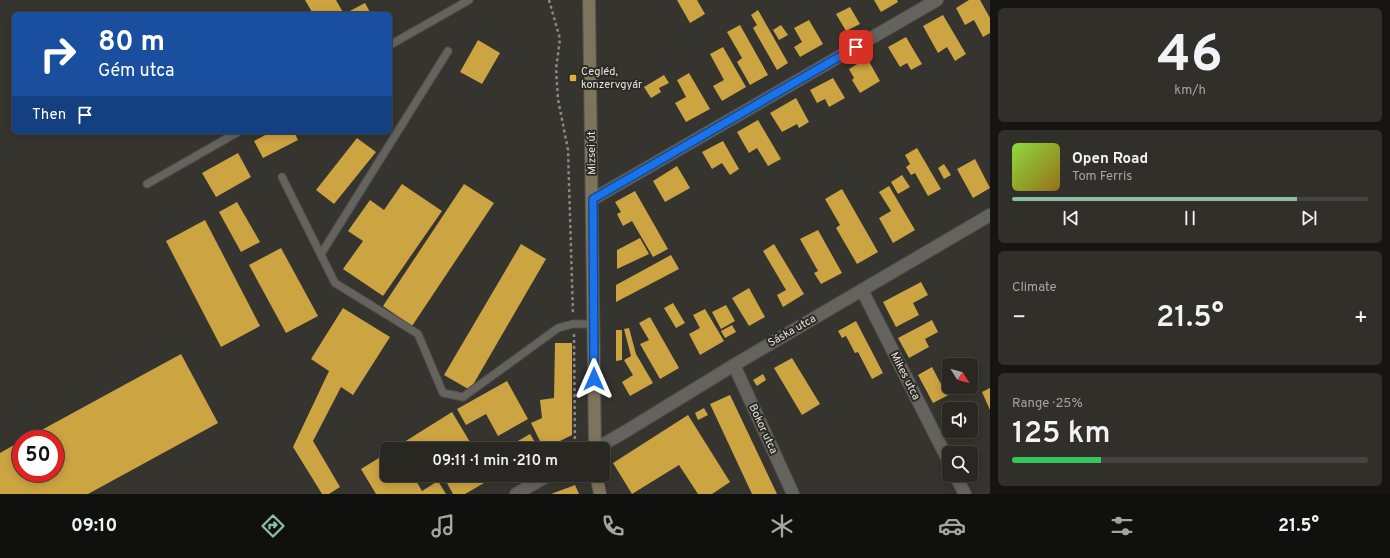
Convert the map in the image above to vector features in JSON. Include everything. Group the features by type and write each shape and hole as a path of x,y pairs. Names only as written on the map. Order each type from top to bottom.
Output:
{"main road":[{"name":"Mizsei út","path":"589,1 593,199 595,442"},
{"path":"597,482 600,494"}],"street":[{"path":"593,199 937,0"},
{"name":"Sáska utca","path":"607,442 734,365 990,215"},
{"name":"Mikes utca","path":"862,290 942,448"},
{"name":"Bokor utca","path":"734,365 793,494"},
{"path":"516,494 537,482"},
{"path":"959,482 965,494"}],"lane":[{"path":"392,44 470,0"},
{"path":"321,254 448,51"},
{"path":"146,184 234,134"},
{"path":"282,177 335,283 418,334 443,393 463,397 558,328 573,324 594,324"}],"path":[{"path":"549,0 560,39 556,69 558,99 568,150 575,442"}],"building":[{"path":"305,0 336,0 343,12 312,12"},
{"path":"677,0 697,0 705,14 690,23"},
{"path":"874,0 897,0 898,2 881,12"},
{"path":"969,0 980,0 990,18 990,33 983,37 974,20 965,25 956,8"},
{"path":"365,3 370,12 348,12"},
{"path":"850,7 860,24 846,31 836,14"},
{"path":"758,10 788,63 777,70 753,28 757,25 751,15"},
{"path":"943,15 966,54 955,61 947,47 938,53 923,26"},
{"path":"809,20 823,44 800,57 794,47 802,42 794,28"},
{"path":"740,25 768,75 750,85 737,62 742,58 727,32"},
{"path":"781,25 788,35 779,40 773,30"},
{"path":"906,37 922,64 911,70 907,63 900,67 888,47"},
{"path":"478,40 500,53 482,84 460,72"},
{"path":"723,47 746,87 722,101 713,86 724,80 710,54"},
{"path":"867,58 880,81 860,93 852,80 854,78 849,69"},
{"path":"689,73 710,109 686,122 675,103 686,97 677,80"},
{"path":"664,75 669,83 659,88 661,92 651,98 644,87"},
{"path":"833,78 845,98 829,107 825,99 817,103 810,90"},
{"path":"796,98 809,122 799,128 797,124 782,132 770,113"},
{"path":"758,120 781,159 768,166 757,148 749,153 737,132"},
{"path":"267,134 295,134 298,140 263,158 254,141"},
{"path":"357,138 376,152 334,204 316,190"},
{"path":"723,141 739,169 730,175 722,163 712,169 702,152"},
{"path":"917,148 941,189 928,196 915,173 911,175 906,167 910,164 905,155"},
{"path":"238,153 251,177 216,197 202,173"},
{"path":"975,159 990,188 973,198 957,169"},
{"path":"944,164 951,175 944,179 938,168"},
{"path":"677,166 690,188 665,202 653,181"},
{"path":"902,175 910,187 898,194 891,182"},
{"path":"402,184 442,211 383,296 343,269 363,241 348,231 370,200 384,210"},
{"path":"464,184 494,203 412,326 383,306"},
{"path":"889,186 915,230 893,243 879,218 891,211 879,192"},
{"path":"842,189 878,252 857,264 836,228 840,225 825,199"},
{"path":"635,191 668,249 653,257 632,221 623,226 617,214 621,212 615,202"},
{"path":"237,202 260,242 241,252 219,212"},
{"path":"205,220 260,326 221,347 166,241"},
{"path":"818,230 842,273 821,284 814,273 818,271 800,239"},
{"path":"640,238 649,254 617,269 617,250"},
{"path":"521,244 546,259 470,390 444,375"},
{"path":"774,244 804,294 783,307 777,295 786,290 763,251"},
{"path":"281,248 318,316 286,333 249,265"},
{"path":"671,255 679,269 616,302 616,285"},
{"path":"921,282 928,295 913,303 919,315 896,327 883,302"},
{"path":"749,288 765,317 749,326 732,298"},
{"path":"673,303 685,323 676,328 664,308"},
{"path":"726,305 735,321 721,329 712,312"},
{"path":"343,308 390,337 353,395 341,387 313,441 340,487 329,494 322,494 293,447 329,371 311,359"},
{"path":"705,309 724,341 700,355 689,334 700,328 693,315"},
{"path":"650,317 679,368 660,379 640,344 649,340 639,323"},
{"path":"932,320 938,332 925,339 929,347 909,358 898,338"},
{"path":"856,321 883,373 872,379 858,352 855,353 846,336 842,338 838,331"},
{"path":"732,325 736,332 725,338 721,331"},
{"path":"629,328 636,354 653,383 630,396 622,382 633,375 624,360 631,356 624,329"},
{"path":"616,330 622,330 622,360 616,361"},
{"path":"555,343 572,343 572,435 558,442 540,442 531,423 542,418 540,400 554,398"},
{"path":"181,354 218,423 88,494 0,494 0,453 12,446 12,482 64,482 64,430 42,430"},
{"path":"792,358 820,404 802,415 774,368"},
{"path":"932,367 942,384 942,394 950,394 933,403 918,375"},
{"path":"763,374 766,380 757,386 753,380"},
{"path":"507,381 528,419 498,436 486,414 466,425 457,409"},
{"path":"990,388 990,410 982,392"},
{"path":"730,395 777,494 752,494 710,404"},
{"path":"704,408 708,415 698,420 695,413"},
{"path":"452,412 470,442 404,442"},
{"path":"688,415 730,482 712,494 698,494 679,465 632,494 613,463"},
{"path":"530,434 535,442 516,442"},
{"path":"380,457 380,482 417,482 422,491 439,482 446,494 376,494 361,469"},
{"path":"486,482 465,494 453,494 447,483"},
{"path":"575,485 579,494 551,494"}],"place":[{"name":"Cegléd, konzervgyár","path":"573,78"}],"route":[{"path":"594,379 593,199 611,190 856,47"}]}
